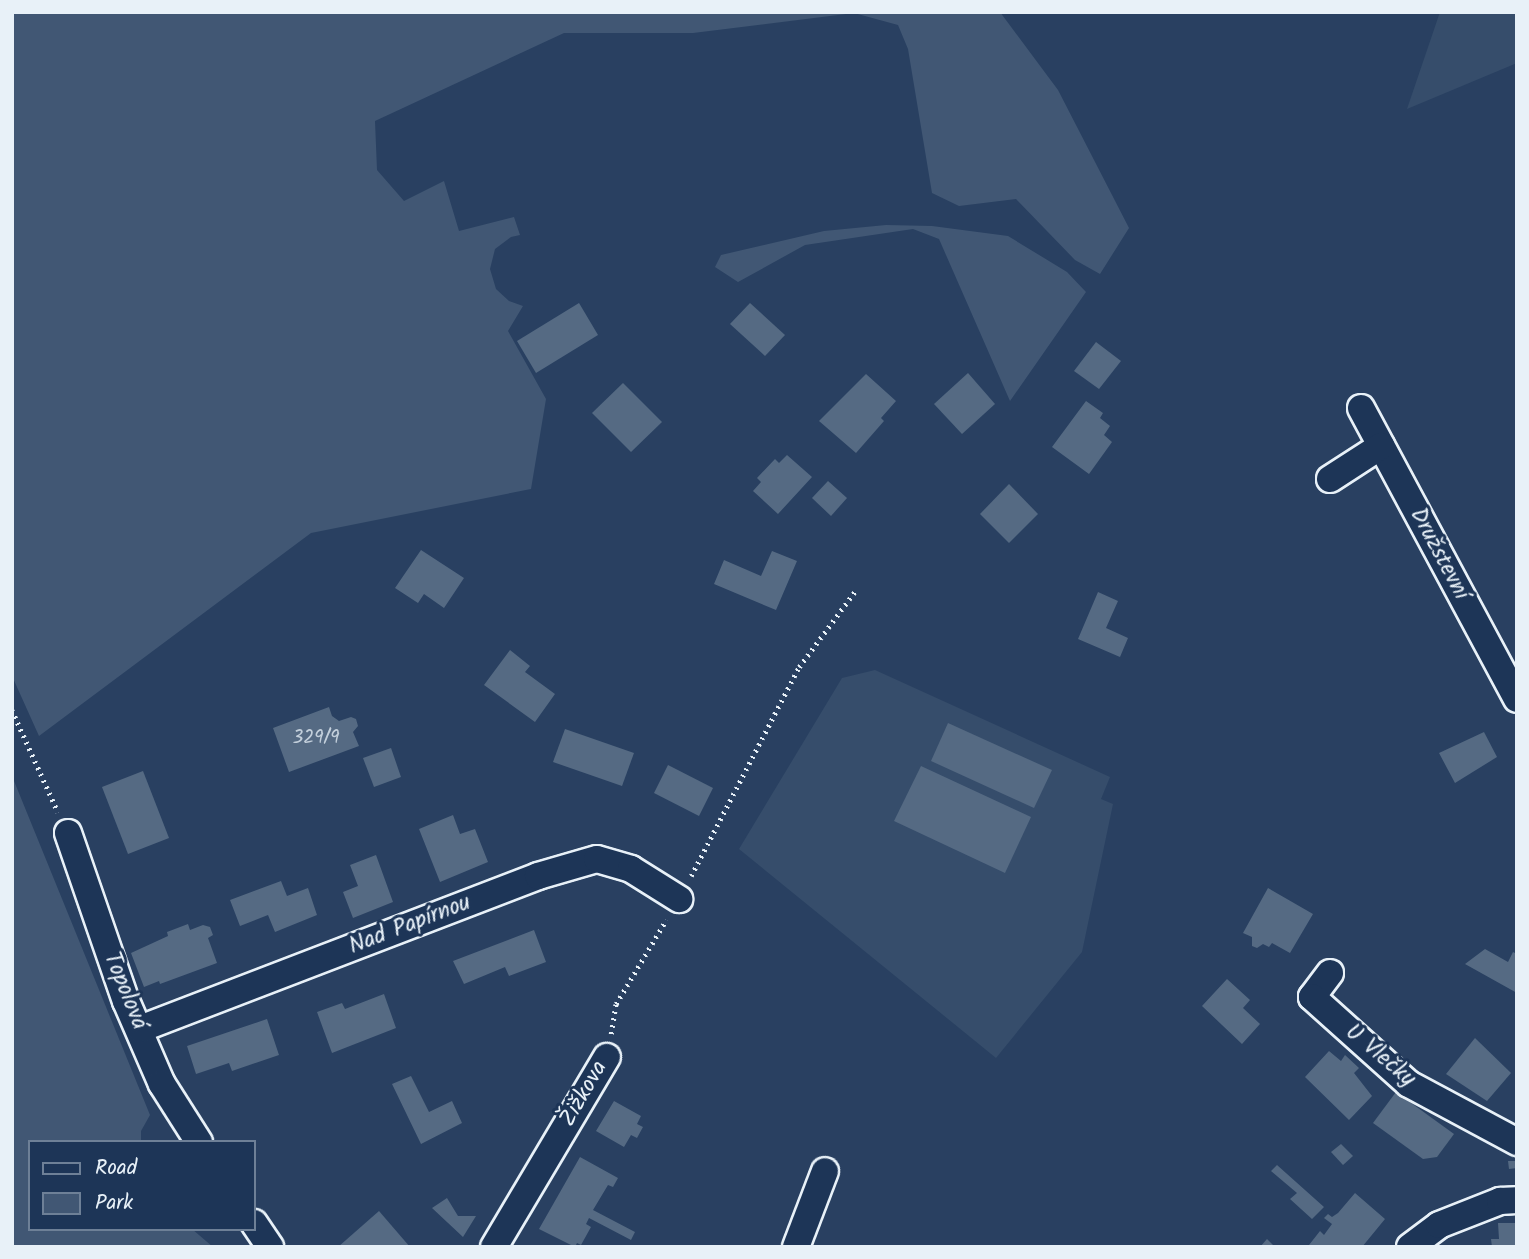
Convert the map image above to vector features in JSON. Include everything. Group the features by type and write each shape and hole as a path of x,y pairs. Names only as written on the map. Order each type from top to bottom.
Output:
{"street":[{"name":"Družstevní","path":"1361,408 1517,699"},
{"path":"1330,479 1381,446"},
{"name":"Topolová","path":"68,833 126,1001 162,1084 198,1140"},
{"name":"Nad Papírnou","path":"140,1029 538,876 597,859 631,869 679,899"},
{"name":"U Vlečky","path":"1329,973 1312,997 1409,1084 1517,1142"},
{"name":"Žižkova","path":"494,1247 607,1057"},
{"path":"796,1247 825,1171"},
{"path":"1410,1247 1438,1225 1500,1200 1517,1200"},
{"path":"256,1226 270,1247"}],"path":[{"name":"Žižkova","path":"607,1057 616,1003 679,899 799,667 856,590"},
{"path":"12,710 68,833"}],"shaded area":[{"path":"1440,12 1517,12 1517,63 1407,109"},
{"path":"875,670 1110,777 1101,799 1113,804 1082,952 996,1058 739,849 842,678"}],"green space":[{"path":"12,12 1000,12 1058,90 1129,228 1100,274 1075,260 1016,199 959,206 932,193 908,49 898,25 854,13 693,33 564,33 375,121 377,170 404,201 444,181 459,231 514,217 520,235 511,237 495,249 490,269 496,289 509,301 523,306 508,331 546,399 531,489 311,533 39,736 12,676"},
{"path":"886,225 932,226 1008,236 1067,272 1086,292 1010,401 939,239 913,229 805,245 738,282 715,267 721,255 824,231"},
{"path":"12,776 150,1115 141,1131 141,1140 28,1140 28,1231 194,1231 213,1247 12,1247"}],"building":[{"path":"579,303 598,335 536,373 517,341"},
{"path":"750,303 785,335 765,356 730,324"},
{"path":"1096,342 1121,361 1099,389 1074,371"},
{"path":"968,373 995,404 962,434 934,404"},
{"path":"866,374 896,401 881,418 884,421 856,453 819,421"},
{"path":"623,383 662,422 631,452 592,413"},
{"path":"1086,401 1103,413 1100,418 1110,426 1104,435 1112,442 1089,474 1052,447"},
{"path":"787,455 812,477 778,514 753,491 761,482 757,478 775,459 779,463"},
{"path":"828,481 847,498 831,516 812,498"},
{"path":"1009,484 1038,514 1009,543 980,514"},
{"path":"421,550 464,578 444,608 424,594 418,603 395,588"},
{"path":"772,551 797,561 776,610 714,584 724,560 761,576"},
{"path":"1098,592 1118,601 1106,628 1128,638 1120,657 1078,639"},
{"path":"510,650 530,666 525,672 555,694 535,722 484,685"},
{"path":"329,707 332,716 339,721 351,717 356,719 358,726 353,732 359,746 289,772 273,728"},
{"path":"948,723 1052,770 1034,808 931,761"},
{"path":"565,729 634,753 622,786 553,762"},
{"path":"1484,732 1497,757 1455,783 1439,753"},
{"path":"391,748 401,777 374,787 363,758"},
{"path":"668,765 713,788 699,816 654,793"},
{"path":"921,766 1031,817 1005,873 894,821"},
{"path":"143,771 169,838 128,854 102,787"},
{"path":"453,815 460,834 475,829 488,862 440,882 419,829"},
{"path":"376,855 393,902 353,918 343,892 358,886 350,865"},
{"path":"281,881 287,896 308,888 317,915 275,932 268,915 240,926 230,900"},
{"path":"1268,888 1313,914 1290,953 1272,943 1269,947 1263,944 1257,948 1252,946 1252,937 1243,933"},
{"path":"188,924 190,930 203,925 210,927 213,935 208,938 217,963 160,984 159,981 144,987 131,953 168,936 167,932"},
{"path":"534,930 546,962 509,976 505,967 464,984 453,961"},
{"path":"1485,949 1508,962 1513,952 1517,954 1517,993 1465,964"},
{"path":"1227,979 1250,1000 1243,1008 1260,1024 1242,1044 1202,1006"},
{"path":"384,994 396,1028 332,1053 317,1012 342,1003 345,1009"},
{"path":"267,1019 279,1055 232,1071 229,1063 196,1074 187,1046"},
{"path":"1475,1038 1511,1073 1487,1101 1446,1074"},
{"path":"1329,1051 1341,1061 1345,1055 1359,1068 1354,1073 1372,1096 1349,1120 1305,1077"},
{"path":"411,1076 429,1112 452,1101 462,1123 421,1144 392,1084"},
{"path":"1396,1092 1454,1134 1437,1157 1423,1159 1373,1123"},
{"path":"614,1101 641,1116 637,1124 643,1127 637,1138 631,1135 624,1147 596,1131"},
{"path":"1341,1144 1353,1156 1343,1165 1331,1152"},
{"path":"580,1157 618,1178 613,1187 608,1185 593,1210 635,1232 631,1240 589,1218 586,1224 591,1227 581,1245 577,1243 575,1247 539,1229"},
{"path":"1508,1161 1517,1161 1517,1168 1509,1169"},
{"path":"1277,1165 1324,1207 1312,1219 1290,1199 1297,1193 1271,1171"},
{"path":"1355,1193 1385,1219 1362,1247 1309,1245 1320,1231 1324,1235 1332,1224 1324,1218 1328,1214 1332,1217 1338,1213"},
{"path":"447,1198 458,1216 476,1216 463,1237 432,1208"},
{"path":"379,1211 410,1247 338,1247"},
{"path":"1498,1223 1517,1223 1517,1247 1492,1247 1491,1239 1499,1239"},
{"path":"1267,1239 1275,1247 1260,1247"}]}
